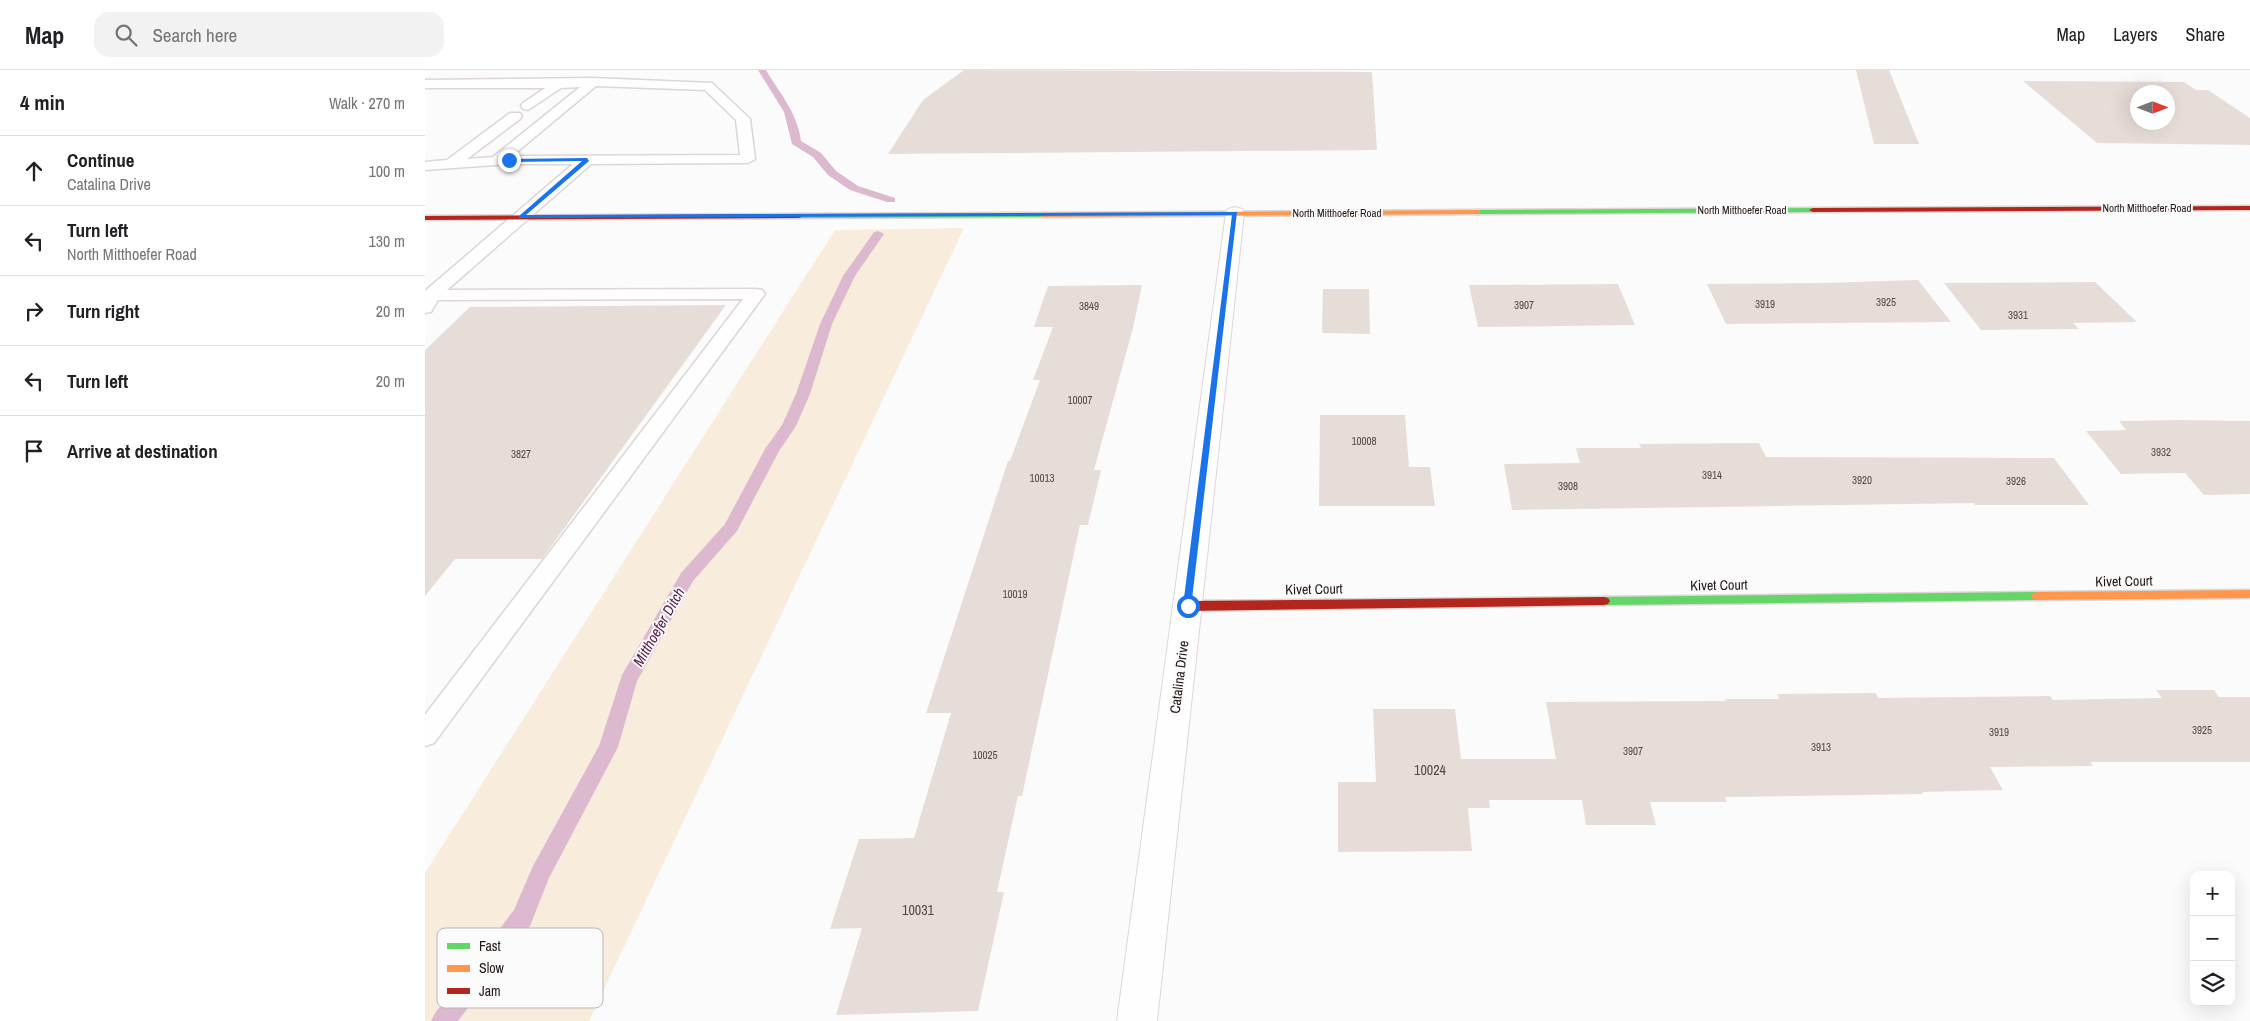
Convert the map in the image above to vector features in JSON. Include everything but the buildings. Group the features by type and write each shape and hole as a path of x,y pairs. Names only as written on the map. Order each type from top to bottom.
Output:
{"main road":[{"name":"North Mitthoefer Road","path":"425,218 2250,208"},
{"name":"Kivet Court","path":"1188,606 2250,594"}],"street":[{"name":"Catalina Drive","path":"1137,1021 1235,213"}],"lane":[{"path":"497,161 593,82"},
{"path":"425,84 558,84 593,82 708,86 743,119 748,159 497,161 425,166"},
{"path":"528,106 558,84"},
{"path":"452,163 515,116"},
{"path":"428,301 587,160"},
{"path":"425,735 757,294 428,301"}],"shaded area":[{"path":"964,228 603,991 603,928 437,928 437,1008 595,1008 589,1021 425,1021 425,873 835,230"}],"waterway":[{"name":"Mitthoefer Ditch","path":"762,70 792,120 796,142 817,155 832,173 854,188 891,200"},
{"name":"Mitthoefer Ditch","path":"514,928 522,918 541,873 608,747 628,680 687,577 731,527 772,449 789,426 803,394 826,324 849,276 878,234"},
{"name":"Mitthoefer Ditch","path":"443,1021 453,1008"}],"traffic: fast":[{"path":"1477,212 1813,210"},
{"path":"799,216 1043,215"},
{"path":"1604,601 2037,596"}],"traffic: slow":[{"path":"1043,215 1477,212"},
{"path":"2037,596 2250,594"}],"traffic: jam":[{"path":"1813,210 2250,208"},
{"path":"425,218 799,216"},
{"path":"1188,606 1604,601"}],"route":[{"path":"509,160 587,160 521,217 1235,213 1188,606"}]}
